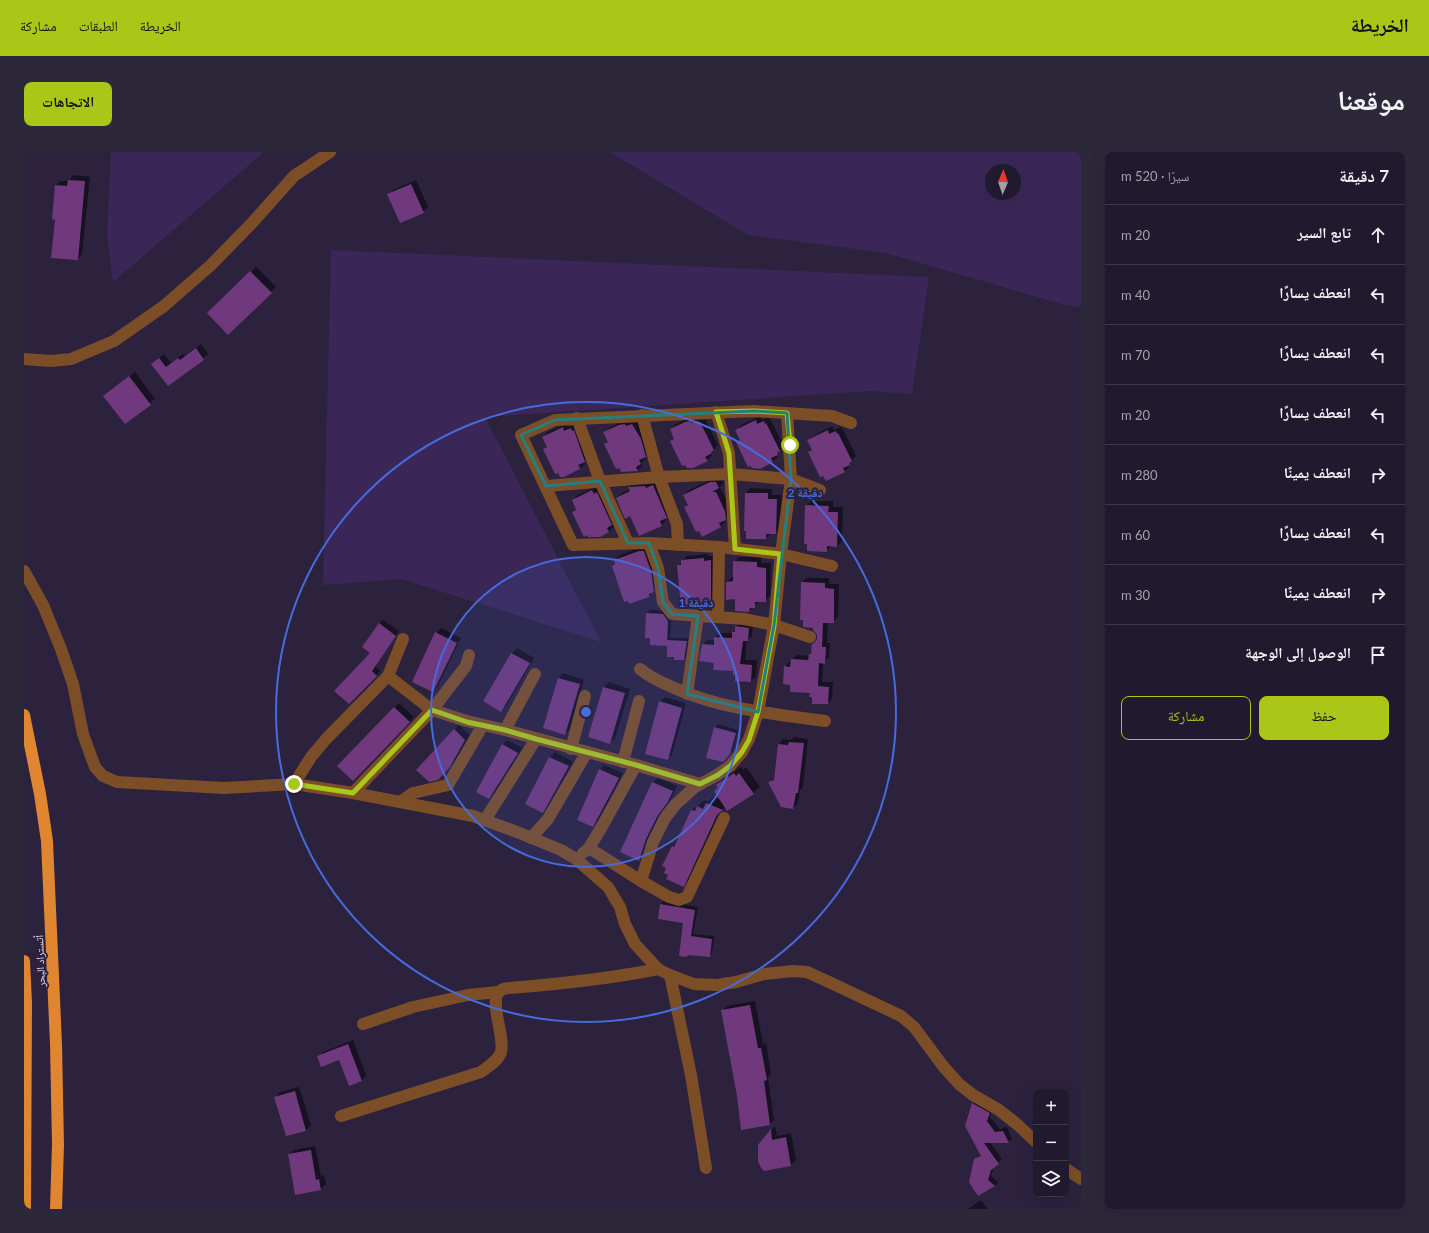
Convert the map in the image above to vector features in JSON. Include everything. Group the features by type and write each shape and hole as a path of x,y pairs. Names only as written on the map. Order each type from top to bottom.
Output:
{"highway":[{"name":"أتستراد البحر","path":"24,715 40,794 48,854 56,1044 58,1145 56,1209"},
{"name":"أتستراد البحر","path":"24,961 26,1027 25,1209"}],"street":[{"path":"24,359 51,361 71,358 114,341 164,306 211,265 252,223 294,176 330,152"},
{"path":"832,566 780,554 719,547 649,543 573,545 522,435 555,420 716,412 754,411 832,416 851,423"},
{"path":"716,412 729,453 735,549"},
{"path":"641,881 653,842 665,818 687,793 700,784 718,775 730,766 742,752 749,740 758,712 774,626 780,554 791,479 787,413"},
{"path":"642,415 659,476 677,524 678,545"},
{"path":"577,418 600,481 628,543"},
{"path":"546,486 659,476 730,474 791,479 820,490"},
{"path":"649,543 658,568 663,602 672,614 744,619 810,637"},
{"path":"718,617 719,547"},
{"path":"24,571 43,605 52,626 73,684 83,734 95,767 104,776 117,782 224,788 294,784 353,793 473,816 485,820 561,850 576,859 608,887 620,907 625,924 635,944 658,969 694,984 717,985 736,982 764,974 793,971 807,972 901,1016 914,1027 943,1066 959,1084 973,1095 999,1110 1033,1139"},
{"path":"687,694 698,616"},
{"path":"294,784 327,738 373,693 388,676 403,639"},
{"path":"353,793 432,710 466,666 469,655"},
{"path":"640,669 649,677 687,694 718,704 758,712 825,721"},
{"path":"505,730 535,674"},
{"path":"388,676 432,710 467,722 505,730 636,765 700,784"},
{"path":"571,748 585,696"},
{"path":"623,762 639,701"},
{"path":"400,802 413,793 448,785 483,725"},
{"path":"485,820 536,739"},
{"path":"531,838 548,819 587,752"},
{"path":"576,859 589,848 636,765"},
{"path":"589,848 641,881 679,900 687,897 724,818"},
{"path":"363,1024 414,1007 468,995 498,992 510,988 554,985 658,969"},
{"path":"670,975 691,1075 706,1168"},
{"path":"342,1116 481,1072 490,1066 497,1059 501,1051 501,1038 497,1016 496,998 498,992"},
{"path":"1069,1171 1081,1179"}],"highlighted area":[{"path":"754,411 787,413 791,479 774,625 758,712 687,694 698,616 672,614 663,602 658,568 649,543 628,543 600,481 546,486 521,435 555,420"}],"shaded area":[{"path":"111,152 264,152 113,282 107,234"},
{"path":"610,152 1081,152 1081,307 1065,305 886,253 748,235"},
{"path":"331,250 929,277 912,394 870,391 485,417 601,642 402,579 323,585"}],"building":[{"path":"68,180 85,181 78,260 51,258 55,220 52,219 55,185 67,186"},
{"path":"411,184 424,213 400,223 387,194"},
{"path":"250,271 272,293 228,335 207,313"},
{"path":"196,348 204,360 168,386 151,364 159,358 166,367 178,358 180,360"},
{"path":"129,376 151,405 125,424 103,396"},
{"path":"756,420 757,424 764,421 765,424 766,423 780,451 777,453 778,455 771,458 773,462 760,469 752,468 751,466 748,467 736,442 740,440 735,430"},
{"path":"691,421 692,423 696,421 700,422 714,450 705,457 708,461 693,468 687,468 685,465 682,466 670,441 674,439 670,429 685,422"},
{"path":"625,424 626,426 632,424 641,439 646,457 639,460 641,464 636,467 638,471 621,472 619,468 616,469 604,444 608,442 603,432"},
{"path":"563,427 564,431 571,428 572,431 574,430 585,462 578,465 580,469 564,477 560,477 558,473 555,474 543,449 547,447 542,437"},
{"path":"828,430 829,434 836,431 837,434 838,433 852,461 849,463 850,465 843,468 845,472 826,481 823,476 820,477 808,452 812,450 807,440"},
{"path":"710,482 716,482 719,488 712,492 716,492 725,511 726,520 719,523 721,527 702,537 699,531 696,532 684,507 688,505 683,495"},
{"path":"653,485 667,518 660,521 662,526 639,536 630,516 625,519 616,498 630,491 628,487 645,486 646,488"},
{"path":"592,490 594,494 597,492 612,525 607,528 609,532 600,537 588,537 587,535 584,537 572,512 576,510 572,500"},
{"path":"745,493 768,493 768,499 777,499 776,534 766,534 766,539 746,539 746,531 744,531"},
{"path":"805,505 829,506 828,512 838,512 837,547 827,546 827,552 807,551 807,544 804,544"},
{"path":"639,551 644,551 651,570 654,592 649,594 649,597 629,604 628,601 624,602 612,566 615,564 614,560"},
{"path":"704,558 704,561 711,560 710,605 681,607 677,565 681,565 681,560"},
{"path":"733,561 757,562 757,567 766,568 766,602 755,602 755,608 750,608 749,612 735,611 735,599 726,600 726,582 733,581"},
{"path":"801,582 825,583 825,588 834,589 834,623 823,623 822,647 826,647 825,664 819,663 818,686 829,687 828,704 812,704 812,697 809,697 810,693 790,692 790,685 783,684 784,666 790,667 791,659 808,660 809,654 811,654 812,644 817,639 817,635 813,628 803,627 803,620 800,620"},
{"path":"646,613 663,614 668,621 667,646 650,645 650,638 645,638"},
{"path":"379,623 396,636 372,671 377,676 349,704 334,691 370,653 362,647"},
{"path":"735,626 749,628 748,641 743,641 740,664 752,665 751,682 735,681 733,671 713,670 714,663 699,661 702,644 714,645 714,637 732,638 732,632 735,632"},
{"path":"435,632 457,643 433,692 412,682"},
{"path":"667,640 687,641 684,660 674,660 674,657 667,657"},
{"path":"511,653 530,663 501,712 483,701"},
{"path":"558,678 580,684 565,735 543,728"},
{"path":"603,687 625,693 610,744 588,737"},
{"path":"659,701 682,708 668,760 645,754"},
{"path":"394,707 410,722 353,781 337,766"},
{"path":"714,727 736,733 730,754 723,762 706,758"},
{"path":"454,729 465,740 450,767 438,780 429,782 416,770"},
{"path":"789,742 804,743 798,793 796,793 793,809 781,807 768,782 774,780 778,744 788,745"},
{"path":"502,744 518,753 489,799 476,792"},
{"path":"549,757 569,766 543,813 525,804"},
{"path":"599,769 619,778 593,827 577,820"},
{"path":"734,773 736,776 739,773 754,794 727,811 714,791 718,788 716,785"},
{"path":"652,782 673,791 667,803 658,815 646,839 639,861 620,852"},
{"path":"706,803 723,810 717,815 684,887 666,879 668,875 664,873 666,868 662,866 672,846 674,847 691,810 695,811 697,806 703,809"},
{"path":"660,904 695,910 691,936 712,939 710,957 688,955 687,957 679,956 683,923 658,919"},
{"path":"750,1005 758,1048 761,1048 767,1080 764,1081 770,1125 741,1130 737,1096 721,1010"},
{"path":"348,1044 362,1081 349,1086 339,1060 321,1067 317,1056"},
{"path":"295,1091 306,1131 286,1136 274,1097"},
{"path":"972,1103 990,1113 987,1121 995,1132 1003,1131 1009,1143 984,1143 999,1164 991,1170 988,1180 995,1186 978,1196 969,1182 974,1159 981,1156 965,1126"},
{"path":"771,1129 772,1140 786,1137 791,1166 764,1171 758,1161 758,1145"},
{"path":"311,1150 316,1180 319,1179 321,1190 295,1195 288,1154"}],"route":[{"path":"294,784 353,793 412,729 432,710 467,722 505,730 636,765 700,784 718,775 730,766 742,752 749,740 758,712 774,626 780,554 735,549 729,453 716,412 754,411 787,413 790,445"}]}
